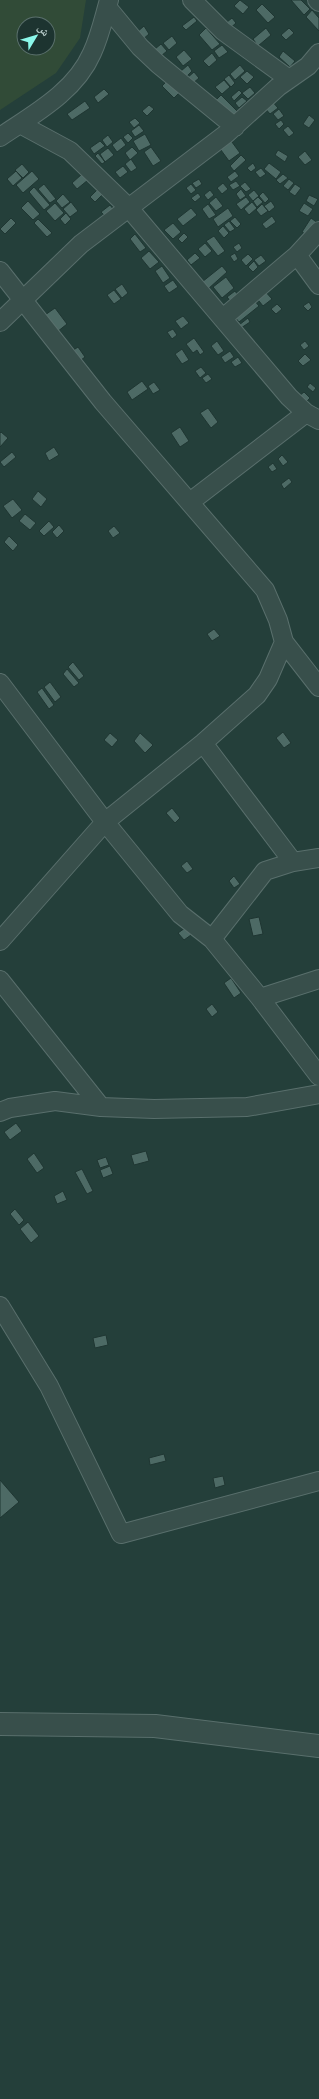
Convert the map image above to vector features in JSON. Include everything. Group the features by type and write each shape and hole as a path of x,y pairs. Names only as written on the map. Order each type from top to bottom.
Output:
{"street":[{"path":"194,1 223,32 289,79"},
{"path":"108,4 140,46 158,64 235,126"},
{"path":"0,137 53,101 77,77 92,53 108,4"},
{"path":"0,322 81,244 235,126 318,56"},
{"path":"20,124 70,151 128,207 289,397 313,416 190,502"},
{"path":"223,318 296,255 319,231"},
{"path":"296,255 319,285"},
{"path":"0,271 103,402 265,590 278,620 284,642 319,687"},
{"path":"0,942 105,822 203,743 257,695 268,679 284,642"},
{"path":"0,683 105,822 180,914 212,939 260,998 319,1076"},
{"path":"203,743 293,862"},
{"path":"212,939 265,871 293,862 319,858"},
{"path":"260,998 319,979"},
{"path":"0,980 101,1107"},
{"path":"0,1112 10,1108 55,1100 101,1107 154,1109 247,1107 319,1094"},
{"path":"0,1306 49,1386 121,1534 319,1481"},
{"path":"0,1724 155,1726 319,1746"}],"green space":[{"path":"0,0 86,0 80,38 56,73 0,110"}],"building":[{"path":"240,0 249,7 243,14 234,6"},
{"path":"291,0 301,0 310,9 304,15"},
{"path":"262,4 275,17 268,23 256,10"},
{"path":"312,10 319,18 319,31 306,17"},
{"path":"194,17 197,21 186,30 182,26"},
{"path":"232,18 236,23 227,31 222,26"},
{"path":"144,26 149,34 142,40 136,33"},
{"path":"206,28 220,44 212,50 199,35"},
{"path":"266,28 271,35 258,46 253,39"},
{"path":"289,28 294,33 286,40 281,35"},
{"path":"172,36 177,43 169,50 163,43"},
{"path":"161,44 167,51 161,56 155,49"},
{"path":"222,45 228,52 219,58 214,51"},
{"path":"184,50 192,59 183,66 176,57"},
{"path":"283,51 295,61 290,67 279,57"},
{"path":"212,53 217,60 209,67 203,61"},
{"path":"188,65 192,71 186,77 181,71"},
{"path":"240,65 245,71 235,80 230,74"},
{"path":"247,71 254,77 247,84 240,77"},
{"path":"194,72 199,78 192,84 187,78"},
{"path":"229,75 235,83 231,87 224,79"},
{"path":"170,78 182,90 174,98 162,86"},
{"path":"224,80 230,87 222,94 215,87"},
{"path":"250,87 255,93 248,99 242,93"},
{"path":"104,89 109,94 98,103 94,97"},
{"path":"239,90 242,93 234,101 231,97"},
{"path":"221,95 242,116 236,123 214,102"},
{"path":"242,97 247,101 239,108 235,103"},
{"path":"271,100 278,108 270,114 264,107"},
{"path":"85,101 90,108 72,120 67,114"},
{"path":"149,105 154,109 147,116 142,111"},
{"path":"279,109 284,116 278,120 273,114"},
{"path":"309,115 315,120 309,128 303,124"},
{"path":"135,118 140,123 134,128 129,122"},
{"path":"281,120 284,124 279,129 275,124"},
{"path":"139,125 144,131 135,137 131,131"},
{"path":"288,126 294,133 289,137 283,130"},
{"path":"128,133 133,138 128,143 123,137"},
{"path":"145,134 151,145 139,151 133,141"},
{"path":"108,135 113,142 107,147 102,140"},
{"path":"121,138 126,145 117,152 112,145"},
{"path":"229,138 240,153 229,161 218,146"},
{"path":"100,141 105,146 94,154 90,148"},
{"path":"132,147 138,153 130,160 125,153"},
{"path":"151,147 161,161 153,166 144,152"},
{"path":"108,148 114,155 105,162 100,154"},
{"path":"278,150 288,156 285,162 275,155"},
{"path":"305,151 312,160 305,165 298,157"},
{"path":"98,153 105,162 102,164 95,156"},
{"path":"241,155 246,160 234,171 230,166"},
{"path":"131,159 137,168 131,172 125,164"},
{"path":"253,163 256,168 251,172 247,168"},
{"path":"269,163 281,172 276,179 264,169"},
{"path":"22,164 29,172 23,178 15,170"},
{"path":"123,166 128,172 120,178 115,172"},
{"path":"261,168 266,174 260,178 255,172"},
{"path":"16,171 22,178 13,186 7,179"},
{"path":"32,171 39,179 23,193 16,185"},
{"path":"235,171 239,176 231,182 227,177"},
{"path":"82,174 88,180 77,189 72,183"},
{"path":"283,174 288,178 280,184 276,180"},
{"path":"199,179 202,184 196,188 192,183"},
{"path":"289,179 294,183 288,190 283,186"},
{"path":"236,181 240,186 233,190 229,185"},
{"path":"245,182 251,189 246,192 240,186"},
{"path":"223,183 228,189 222,194 217,188"},
{"path":"44,184 56,199 50,203 38,189"},
{"path":"191,184 196,190 191,194 186,188"},
{"path":"295,184 301,188 295,196 289,192"},
{"path":"34,187 50,205 44,210 29,192"},
{"path":"241,189 246,196 240,200 236,194"},
{"path":"97,190 102,195 95,202 90,197"},
{"path":"210,190 214,195 208,200 204,195"},
{"path":"254,190 259,196 253,201 248,195"},
{"path":"263,192 269,199 265,203 259,196"},
{"path":"198,193 201,197 195,202 191,198"},
{"path":"63,194 70,202 62,208 56,201"},
{"path":"309,195 318,199 314,206 306,201"},
{"path":"216,197 223,206 216,211 209,203"},
{"path":"246,197 250,202 241,210 236,204"},
{"path":"258,197 263,202 257,207 253,201"},
{"path":"28,201 40,214 33,220 21,208"},
{"path":"271,201 275,207 269,212 264,206"},
{"path":"71,202 78,211 70,217 63,209"},
{"path":"252,202 257,208 249,215 244,209"},
{"path":"55,203 64,213 55,221 46,211"},
{"path":"304,203 313,209 308,216 299,211"},
{"path":"208,204 216,215 209,219 202,209"},
{"path":"262,204 268,211 261,216 256,210"},
{"path":"110,205 114,210 106,217 101,212"},
{"path":"191,208 197,215 183,226 177,219"},
{"path":"228,208 233,216 218,227 213,219"},
{"path":"66,213 71,219 65,225 60,219"},
{"path":"272,216 276,222 266,229 262,224"},
{"path":"235,217 241,224 237,228 230,221"},
{"path":"11,218 16,223 5,234 0,229"},
{"path":"311,218 319,224 310,237 302,232"},
{"path":"38,219 52,233 47,237 34,223"},
{"path":"229,221 235,229 230,232 224,225"},
{"path":"173,223 181,232 173,239 164,230"},
{"path":"223,226 229,233 224,238 218,231"},
{"path":"184,233 188,237 182,243 178,239"},
{"path":"135,234 146,248 140,252 130,239"},
{"path":"214,236 225,251 218,256 206,241"},
{"path":"205,243 212,251 205,257 198,249"},
{"path":"239,243 242,248 237,252 233,247"},
{"path":"149,251 159,262 150,269 141,258"},
{"path":"195,253 200,258 191,265 187,260"},
{"path":"235,253 238,259 234,262 230,256"},
{"path":"248,254 253,259 246,266 241,260"},
{"path":"261,255 266,261 259,266 254,260"},
{"path":"254,261 258,267 253,272 248,267"},
{"path":"162,266 170,278 163,283 155,271"},
{"path":"222,266 227,272 208,289 202,282"},
{"path":"226,277 234,288 222,298 213,287"},
{"path":"173,280 178,287 169,293 164,286"},
{"path":"122,284 128,293 122,298 115,289"},
{"path":"114,290 121,299 114,304 107,295"},
{"path":"264,290 272,299 263,306 255,296"},
{"path":"235,291 240,298 233,304 227,297"},
{"path":"254,300 259,306 239,322 234,316"},
{"path":"309,302 312,307 308,311 303,306"},
{"path":"277,304 282,309 276,314 271,309"},
{"path":"55,308 67,324 57,332 45,315"},
{"path":"183,316 189,323 181,329 175,321"},
{"path":"248,318 250,322 241,328 239,325"},
{"path":"173,329 177,335 172,339 167,332"},
{"path":"194,338 204,352 200,355 197,350 193,353 186,344"},
{"path":"217,341 224,351 218,355 211,346"},
{"path":"305,341 309,346 304,350 300,345"},
{"path":"78,347 85,357 77,363 69,353"},
{"path":"182,349 189,360 182,364 175,354"},
{"path":"230,351 234,357 225,363 221,357"},
{"path":"305,354 311,360 303,366 298,361"},
{"path":"238,357 242,363 235,367 231,362"},
{"path":"201,367 206,373 200,378 195,371"},
{"path":"208,374 212,379 206,383 202,378"},
{"path":"142,381 148,389 132,400 127,392"},
{"path":"154,382 160,390 153,394 148,386"},
{"path":"310,383 316,388 313,392 307,387"},
{"path":"304,392 310,398 306,402 299,396"},
{"path":"208,408 218,422 211,428 200,413"},
{"path":"180,427 189,441 180,447 171,433"},
{"path":"1,432 8,438 0,447 0,433"},
{"path":"54,447 59,455 49,461 45,453"},
{"path":"12,452 16,457 4,467 0,462"},
{"path":"282,455 288,462 283,466 278,459"},
{"path":"273,463 277,469 272,472 268,467"},
{"path":"289,478 292,482 284,489 281,484"},
{"path":"38,491 47,499 41,507 32,499"},
{"path":"13,499 22,510 12,518 3,506"},
{"path":"25,514 36,523 30,530 19,521"},
{"path":"49,521 54,527 44,536 39,531"},
{"path":"59,525 64,531 57,538 52,532"},
{"path":"114,526 120,533 113,538 108,531"},
{"path":"9,536 18,545 13,551 4,542"},
{"path":"214,629 220,636 212,641 207,634"},
{"path":"73,662 84,676 79,680 68,667"},
{"path":"67,669 79,683 74,687 63,674"},
{"path":"50,682 61,697 55,702 44,687"},
{"path":"42,688 54,705 49,709 37,692"},
{"path":"283,732 291,743 284,748 276,738"},
{"path":"110,733 118,740 112,747 104,740"},
{"path":"140,733 153,745 145,753 134,741"},
{"path":"172,808 180,818 175,823 166,813"},
{"path":"187,861 193,869 187,873 181,866"},
{"path":"234,876 240,884 234,888 229,881"},
{"path":"259,917 263,934 253,936 249,919"},
{"path":"185,928 191,935 184,940 178,933"},
{"path":"231,978 241,993 234,998 224,983"},
{"path":"212,1004 218,1012 212,1017 206,1009"},
{"path":"16,1123 22,1131 10,1140 4,1132"},
{"path":"146,1151 149,1161 134,1165 131,1155"},
{"path":"34,1153 44,1168 37,1173 27,1159"},
{"path":"106,1157 109,1165 100,1168 97,1160"},
{"path":"110,1166 113,1174 103,1178 100,1170"},
{"path":"82,1169 93,1191 87,1194 75,1172"},
{"path":"63,1191 67,1200 57,1204 54,1196"},
{"path":"15,1209 24,1220 19,1225 10,1214"},
{"path":"28,1222 39,1236 31,1243 20,1229"},
{"path":"106,1335 108,1345 95,1348 93,1338"},
{"path":"164,1454 166,1461 150,1465 149,1458"},
{"path":"223,1476 225,1485 215,1488 213,1478"},
{"path":"0,1480 19,1502 0,1518"}]}
